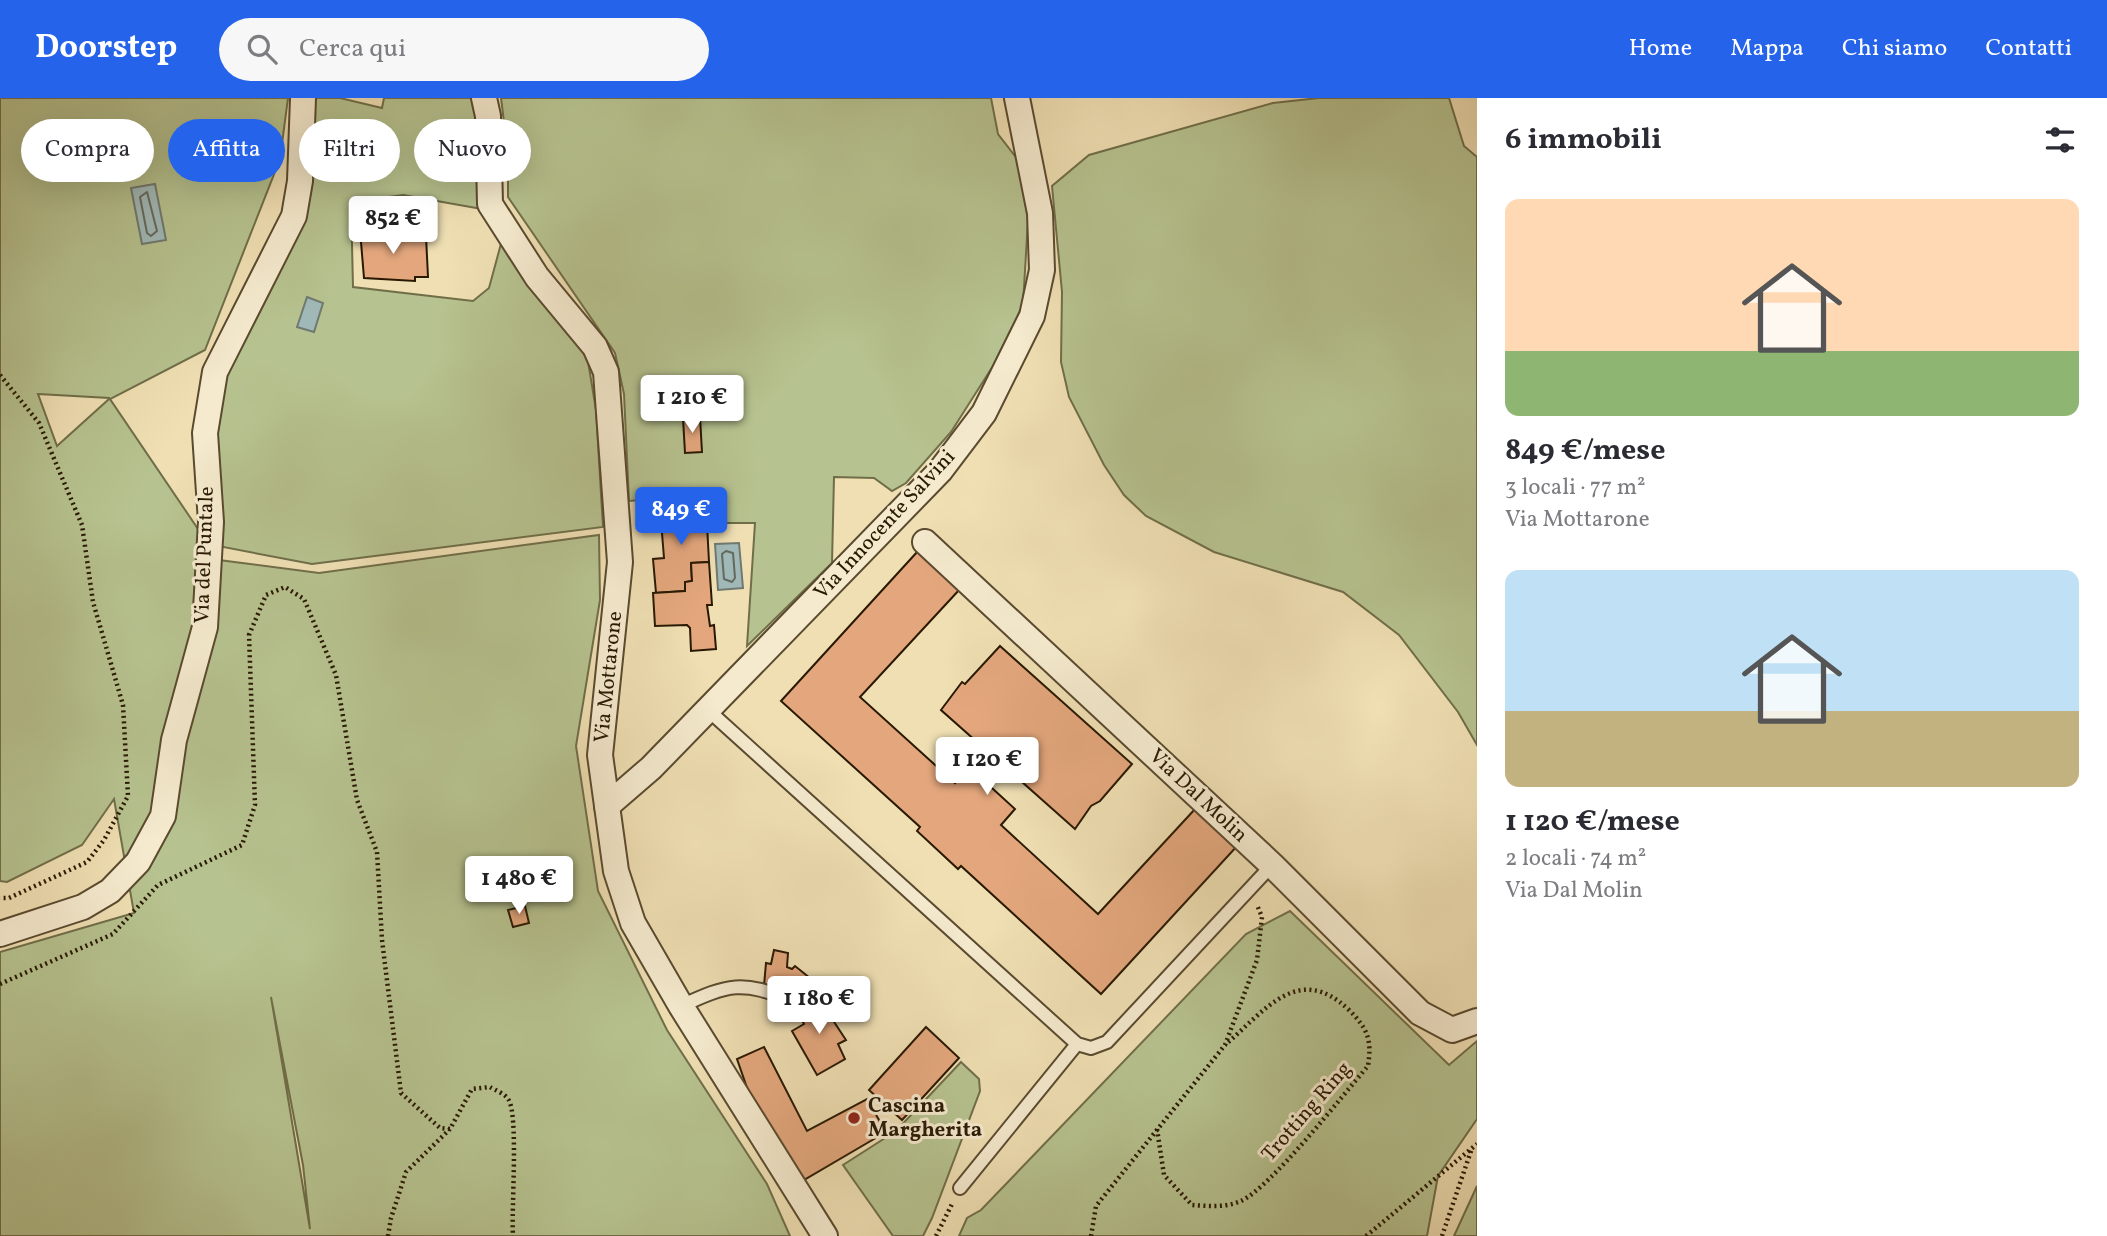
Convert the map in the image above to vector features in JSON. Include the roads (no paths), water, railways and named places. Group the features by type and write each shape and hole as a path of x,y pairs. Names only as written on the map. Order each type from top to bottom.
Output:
{"street":[{"name":"Via del Puntale","path":"0,934 83,907 110,891 138,862 163,816 174,740 205,627 211,522 205,433 215,372 293,216 300,181 303,98"},
{"name":"Via Mottarone","path":"484,98 488,116 490,204 537,277 595,346 606,372 620,562 600,755 616,871 633,923 681,1006 825,1236"},
{"name":"Via Innocente Salvini","path":"607,806 651,768 940,471 984,413 1032,316 1042,270 1040,213 1017,98"},
{"name":"Via Dal Molin","path":"925,542 1272,865 1420,1013 1452,1030 1477,1021"}],"lane":[{"path":"708,710 1077,1044 1091,1048 1107,1042 1272,865"},
{"path":"681,1006 710,993 740,985 792,1001"},
{"path":"960,1188 1077,1044"}],"water":[{"path":"155,184 166,240 142,244 131,188"},
{"path":"307,297 323,303 314,332 297,327"},
{"path":"739,543 743,588 718,590 715,544"}],"place":[{"name":"Cascina Margherita","path":"854,1118"}]}
